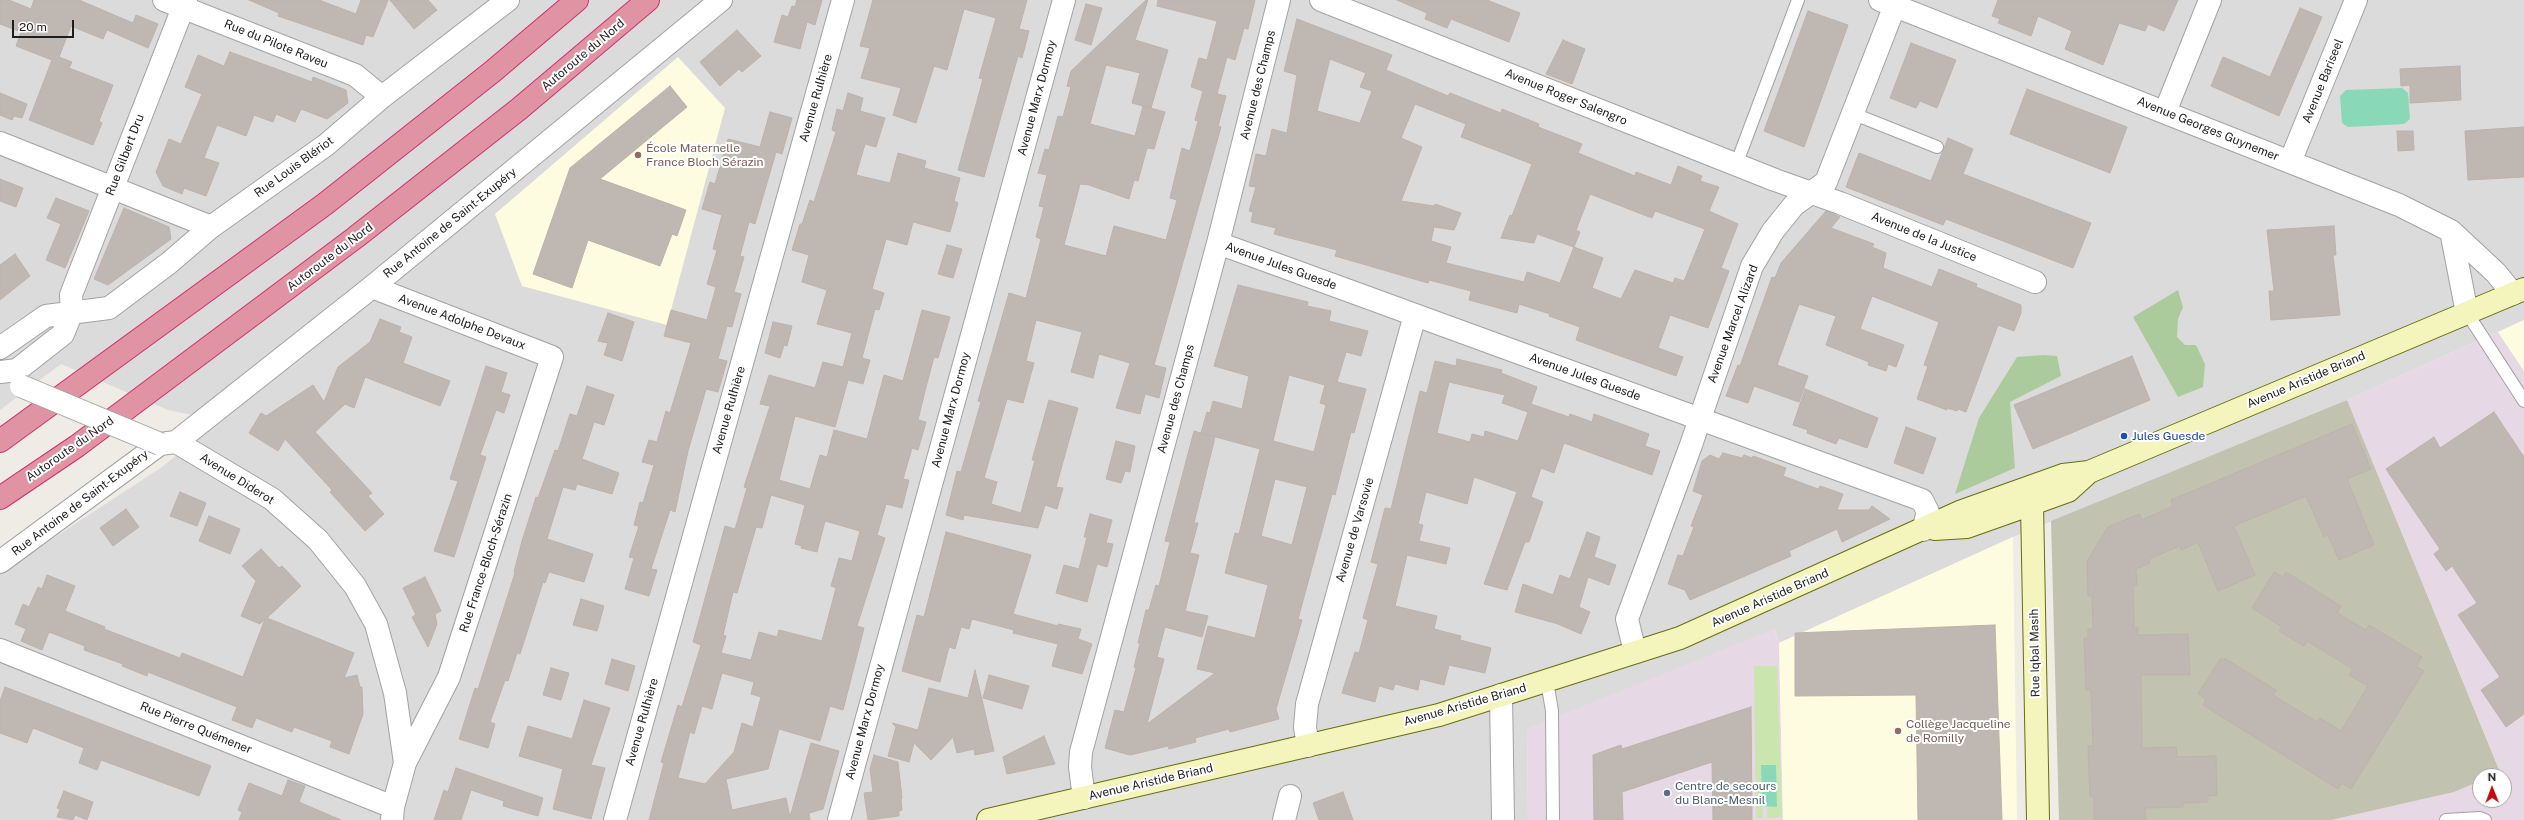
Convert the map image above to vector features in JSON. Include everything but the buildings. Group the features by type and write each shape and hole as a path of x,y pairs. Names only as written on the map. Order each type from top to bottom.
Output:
{"highway":[{"path":"0,441 325,204 492,72 577,0"},
{"name":"Autoroute du Nord","path":"0,498 77,446 356,238 519,109 648,0"}],"street":[{"name":"Rue Louis Blériot","path":"0,348 46,316 109,308 169,263 211,227 326,145 382,97 508,0"},
{"name":"Rue Antoine de Saint-Exupéry","path":"0,562 168,442 372,287 721,0"},
{"name":"Avenue Rulhière","path":"615,820 843,0"},
{"name":"Avenue Marx Dormoy","path":"839,820 1064,0"},
{"name":"Avenue des Champs","path":"1084,798 1080,767 1081,752 1218,243 1279,0"},
{"name":"Avenue Roger Salengro","path":"1322,0 1812,194"},
{"path":"2165,112 2210,0"},
{"name":"Avenue Bariseel","path":"2290,162 2356,0"},
{"name":"Rue du Pilote Raveu","path":"177,2 355,75 382,97"},
{"name":"Rue Gilbert Dru","path":"72,312 71,295 113,188 177,2"},
{"name":"Avenue Georges Guynemer","path":"1891,2 2290,162 2399,204 2451,231 2496,273 2519,292"},
{"name":"Avenue Marcel Alizard","path":"1635,652 1627,619 1752,266 1773,231 1794,205 1812,194 1826,182 1854,114 1891,2"},
{"path":"0,143 211,227"},
{"name":"Avenue de la Justice","path":"1812,194 1840,203 2035,282"},
{"path":"2451,231 2467,313"},
{"name":"Avenue Jules Guesde","path":"1218,243 1922,500 1928,512 1923,530"},
{"name":"Avenue Adolphe Devaux","path":"372,287 552,357"},
{"name":"Avenue Aristide Briand","path":"988,820 1438,715 1680,638 1923,530 1967,527 2032,495 2068,491 2088,472 2519,292"},
{"path":"0,372 17,370 63,334 72,312"},
{"name":"Avenue de Varsovie","path":"1308,746 1304,727 1307,704 1415,315"},
{"name":"Rue France-Bloch-Sérazin","path":"405,763 449,677 552,357"},
{"name":"Avenue Diderot","path":"0,377 168,442 272,499 318,540 355,586 376,624 395,693 405,763 392,813"},
{"name":"Rue Iqbal Masih","path":"2032,495 2038,820"},
{"name":"Rue Pierre Quémener","path":"0,650 392,813"},
{"path":"1501,695 1503,820"},
{"path":"1284,820 1290,796"}],"lane":[{"path":"1736,165 1798,0"},
{"path":"1854,114 1937,147"},
{"path":"2467,313 2524,401"},
{"path":"1547,681 1552,711 1553,820"},
{"path":"2446,820 2480,818 2485,820"}],"shaded area":[{"path":"0,0 2524,0 2524,320 2347,400 2013,537 1779,643 1775,630 1527,729 1528,820 0,820 0,573 159,469 222,421 168,410 61,364 0,410"},
{"name":"École Maternelle France Bloch Sérazin","path":"678,57 725,108 667,325 522,286 495,214"},
{"path":"2524,320 2524,371 2498,332"},
{"path":"2498,332 2524,371 2524,820 2331,820 2454,792 2472,784 2472,808 2512,808 2512,768 2499,768 2347,400"},
{"path":"2347,400 2498,768 2472,768 2472,784 2454,792 2331,820 2059,820 2051,521"},
{"name":"Collège Jacqueline de Romilly","path":"2013,537 2017,820 1783,820 1779,643"},
{"path":"1774,629 1779,643 1783,820 1528,820 1527,729"}],"green space":[{"path":"2402,88 2408,93 2410,119 2404,124 2348,127 2342,123 2340,96 2346,90"},
{"path":"2178,290 2183,307 2178,319 2177,337 2185,345 2196,345 2205,364 2203,387 2178,397 2133,317"},
{"path":"2043,355 2057,356 2061,376 2010,402 2015,468 1955,494 1979,418 2017,357"},
{"path":"1754,666 1777,666 1782,817 1767,818 1767,806 1777,807 1776,765 1761,765 1763,818 1756,818"},
{"path":"1761,765 1776,765 1777,807 1762,806"}],"place":[{"name":"École Maternelle France Bloch Sérazin","path":"638,155"},
{"name":"Jules Guesde","path":"2124,436"},
{"name":"Collège Jacqueline de Romilly","path":"1898,731"},
{"name":"Centre de secours du Blanc-Mesnil","path":"1667,793"}]}
